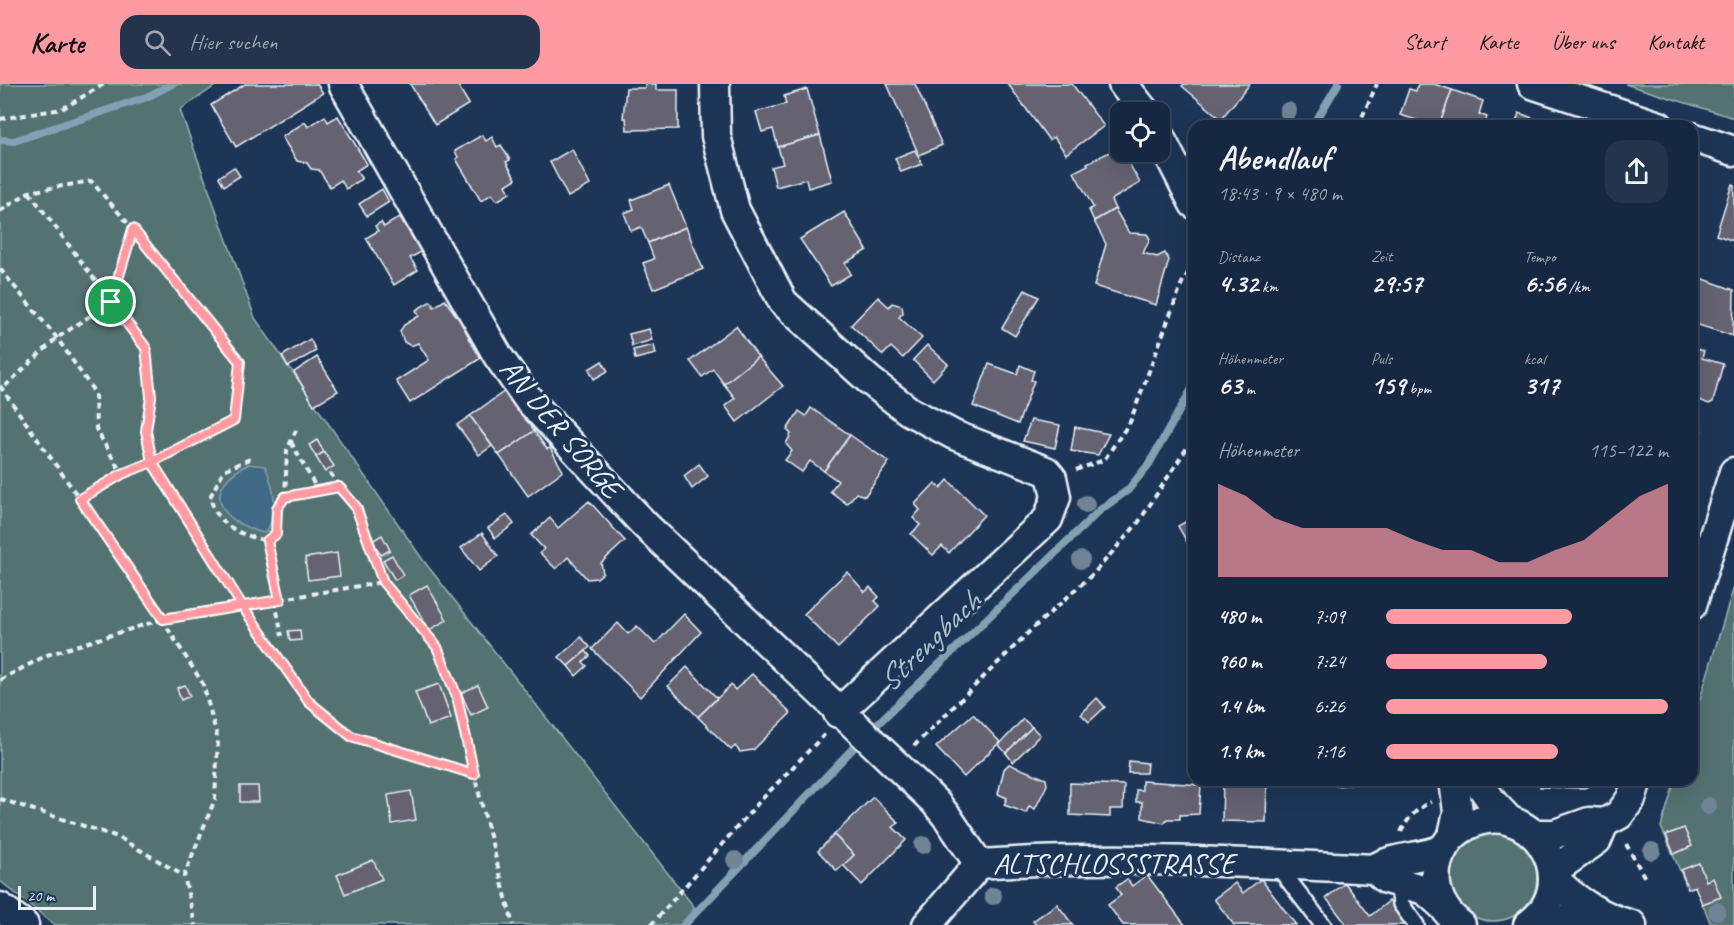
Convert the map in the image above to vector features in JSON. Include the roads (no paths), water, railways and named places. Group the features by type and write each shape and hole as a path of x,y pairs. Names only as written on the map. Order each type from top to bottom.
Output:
{"street":[{"name":"AN DER SORGE","path":"343,84 498,356 528,399 644,524 842,716"},
{"path":"715,84 716,136 735,210 783,302 869,380 909,411 954,435 1046,471 1055,486 1056,497 1048,519 842,716"},
{"path":"1123,84 1136,102"},
{"path":"1532,84 1641,120"},
{"path":"1698,139 1734,151"},
{"path":"1170,157 1188,192"},
{"path":"1698,586 1734,472"},
{"name":"ALTSCHLOSSSTRASSE","path":"842,716 948,818 979,864 1041,860 1276,864 1390,870 1429,855 1467,825 1484,819 1555,834 1589,822 1604,824"},
{"path":"1452,916 1437,891 1436,874 1458,812 1462,786"},
{"path":"1465,786 1493,803 1544,847 1553,874 1565,890 1620,922"},
{"path":"1533,921 1550,894 1553,874 1597,840 1604,824 1618,815 1631,799 1635,786"},
{"path":"927,925 979,864"},
{"name":"ALTSCHLOSSSTRASSE","path":"1390,870 1425,890 1452,916"},
{"path":"0,907 24,925"},
{"path":"1533,921 1620,922"}],"lane":[{"path":"1276,864 1323,925"},
{"path":"1390,870 1401,904 1416,925"}],"water":[{"path":"249,464 265,466 273,492 273,518 264,533 235,521 226,513 221,503 220,493 224,483 234,473"}],"waterway":[{"path":"0,140 14,141 147,97 172,84"},
{"name":"Strengbach","path":"1317,120 1338,84"},
{"name":"Strengbach","path":"870,731 1100,510 1128,490 1149,464 1188,396"},
{"name":"Strengbach","path":"684,925 861,740"}]}
